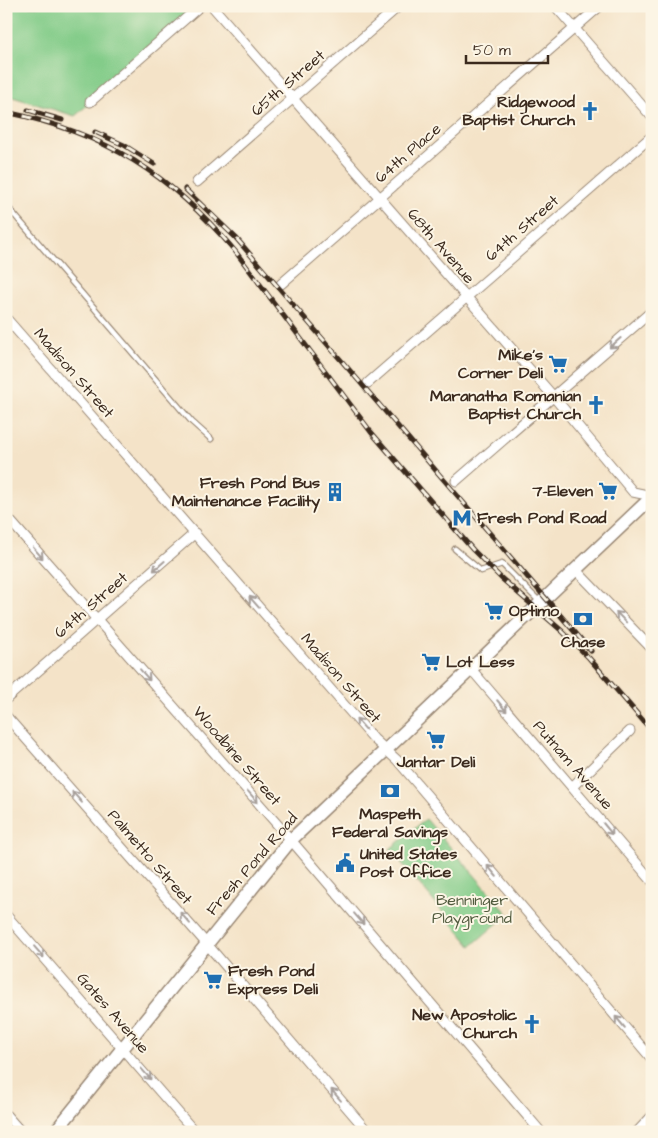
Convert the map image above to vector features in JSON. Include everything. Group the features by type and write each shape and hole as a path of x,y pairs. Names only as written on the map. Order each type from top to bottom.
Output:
{"main road":[{"name":"Fresh Pond Road","path":"55,1132 291,840 652,496"}],"street":[{"path":"90,102 200,6"},
{"name":"68th Avenue","path":"212,6 553,396 633,492 652,496"},
{"name":"65th Street","path":"197,182 399,6"},
{"path":"555,6 652,117"},
{"name":"64th Place","path":"282,284 600,6"},
{"name":"64th Street","path":"368,384 652,136"},
{"path":"456,481 652,311"},
{"name":"Madison Street","path":"6,318 374,739 397,760 652,1059"},
{"name":"Woodbine Street","path":"6,516 291,840 541,1132"},
{"name":"64th Street","path":"6,699 195,534"},
{"path":"575,569 652,649"},
{"name":"Putnam Avenue","path":"471,669 652,881"},
{"name":"Palmetto Street","path":"6,716 206,943 368,1132"},
{"path":"572,787 630,731"},
{"name":"Gates Avenue","path":"6,915 123,1047 195,1132"},
{"path":"6,1115 21,1132"},
{"path":"637,1132 652,1116"}],"lane":[{"path":"6,205 192,422 211,439"},
{"path":"6,223 13,213"},
{"path":"455,549 481,571 502,564 540,602"}],"green space":[{"path":"6,6 200,6 75,116 6,95"},
{"name":"Benninger Playground","path":"426,819 508,914 471,946 390,849"}],"railway":[{"path":"28,110 62,120"},
{"path":"6,112 42,121 105,145 134,160 186,200 235,251 371,432 473,550 589,658 652,731"},
{"path":"95,132 124,145 154,164"},
{"path":"185,189 236,238 591,651"}],"place":[{"name":"Ridgewood Baptist Church","path":"590,111"},
{"name":"Mike's Corner Deli","path":"558,364"},
{"name":"Maranatha Romanian Baptist Church","path":"596,405"},
{"name":"7-Eleven","path":"608,491"},
{"name":"Fresh Pond Bus Maintenance Facility","path":"335,492"},
{"name":"Fresh Pond Road","path":"462,518"},
{"name":"Optimo","path":"494,611"},
{"name":"Chase","path":"583,619"},
{"name":"Lot Less","path":"431,662"},
{"name":"Jantar Deli","path":"436,740"},
{"name":"Maspeth Federal Savings","path":"390,791"},
{"name":"United States Post Office","path":"345,863"},
{"name":"Fresh Pond Express Deli","path":"213,980"},
{"name":"New Apostolic Church","path":"532,1024"}]}
